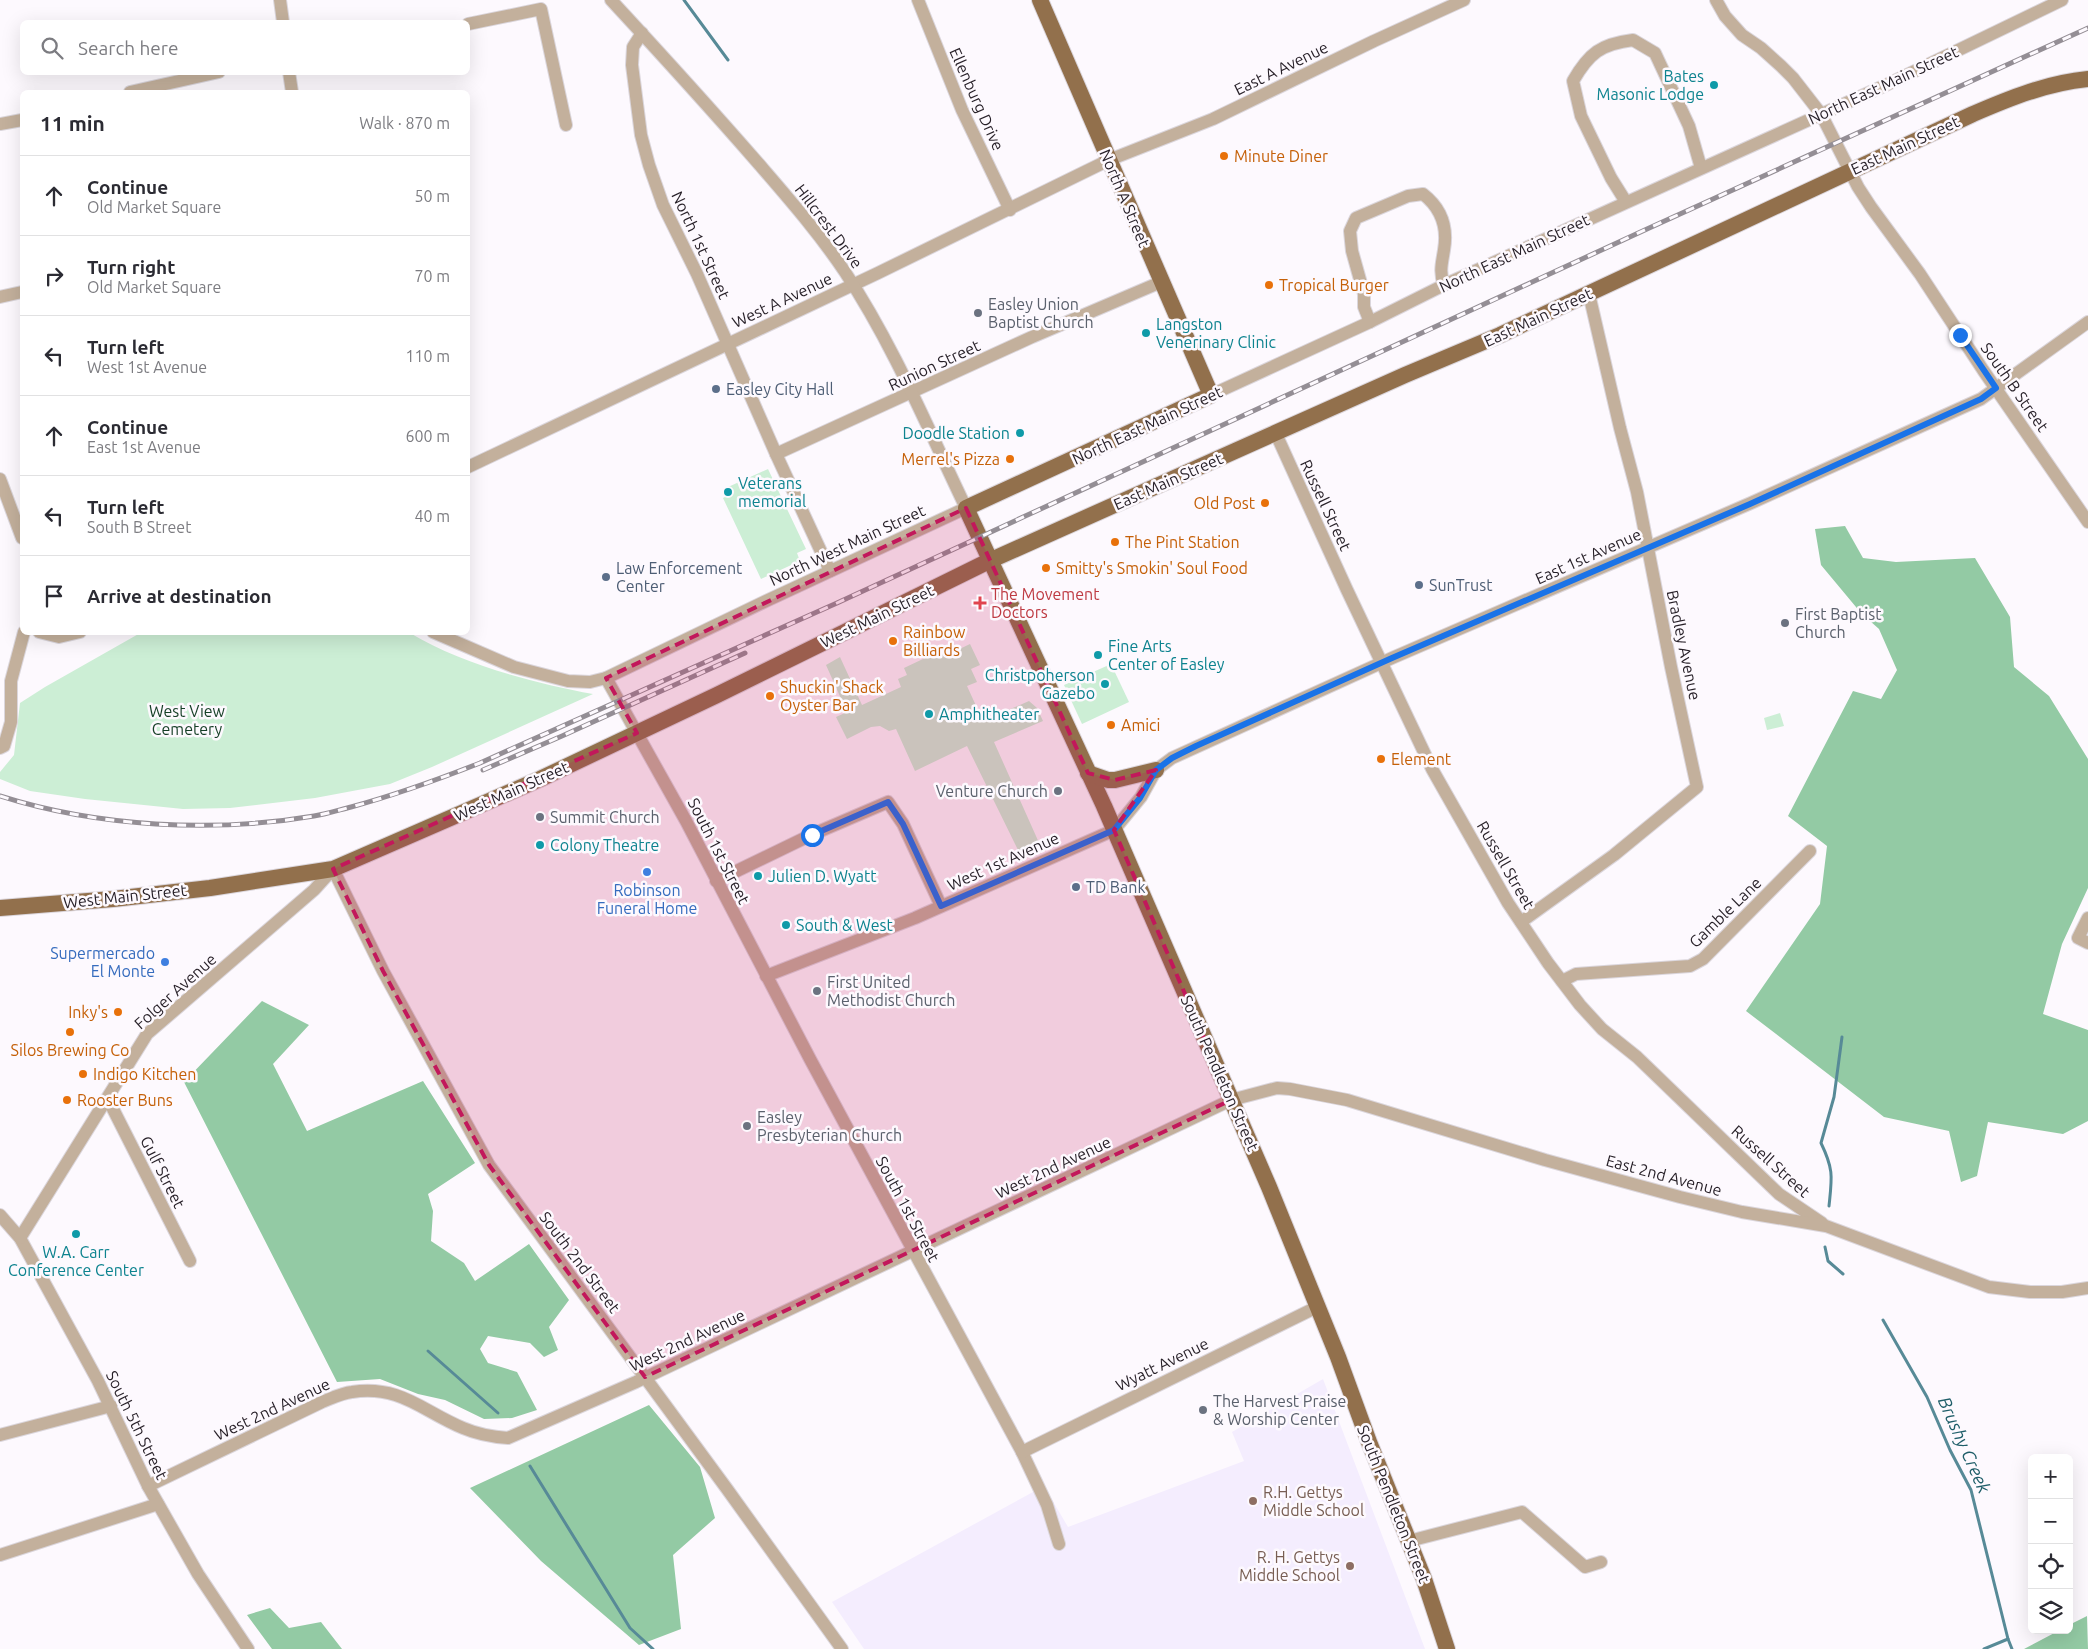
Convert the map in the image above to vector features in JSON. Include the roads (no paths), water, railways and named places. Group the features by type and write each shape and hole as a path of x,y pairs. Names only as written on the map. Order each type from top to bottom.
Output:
{"main road":[{"name":"North A Street","path":"1040,0 1211,395"},
{"name":"East Main Street","path":"989,561 1405,375 1500,335 1785,203 1850,170 2013,97 2042,88 2088,79"},
{"name":"North East Main Street","path":"966,508 1211,395"},
{"name":"South Pendleton Street","path":"966,508 1114,830 1269,1187 1338,1357 1368,1442 1410,1541 1447,1649"},
{"name":"West Main Street","path":"0,908 139,896 333,869 540,779 989,561"},
{"path":"1088,773 1108,780 1115,780 1156,770"}],"street":[{"path":"280,0 283,20"},
{"name":"Hillcrest Drive","path":"611,0 718,117 814,228 853,285 877,325 912,393 966,508"},
{"name":"Ellenburg Drive","path":"918,0 962,110 1010,210"},
{"name":"East A Avenue","path":"1109,160 1213,119 1450,3 1464,0"},
{"name":"South B Street","path":"1716,0 1725,16 1742,35 1761,48 1781,66 1793,78 1821,114 1870,207 1920,274 2088,522"},
{"name":"North East Main Street","path":"1211,395 1370,322 1444,285 1886,86 2062,0"},
{"path":"470,24 541,9 566,125"},
{"name":"North 1st Street","path":"642,33 633,47 632,65 641,135 649,165 663,205 698,274 776,454 830,571"},
{"path":"1626,202 1611,178 1581,116 1573,80 1583,63 1596,50 1615,42 1633,40 1655,53 1689,126 1701,168"},
{"path":"139,90 206,75"},
{"path":"289,75 292,90"},
{"path":"0,124 20,120"},
{"name":"West A Avenue","path":"470,466 1010,210 1109,160"},
{"path":"1370,322 1364,307 1364,294 1352,251 1350,232 1356,218 1408,196 1423,194 1434,203 1444,220 1445,246 1440,274 1444,285"},
{"name":"Runion Street","path":"776,454 1032,337 1161,282"},
{"path":"0,298 20,293"},
{"name":"Bradley Avenue","path":"1520,922 1614,855 1697,787 1638,492 1620,428 1589,294"},
{"name":"East 1st Avenue","path":"1114,830 1140,798 1156,770 1172,758 1382,663 1648,548 1981,399 2088,322"},
{"name":"Russell Street","path":"1276,434 1432,769 1520,922 1580,1005 1602,1029 1636,1057 1779,1194 1826,1226"},
{"path":"0,479 20,533"},
{"name":"North West Main Street","path":"440,635 514,667 568,681 590,682 606,678 966,508"},
{"path":"2,747 11,722 11,681 23,635"},
{"path":"51,635 59,637 67,635"},
{"name":"South 1st Street","path":"606,678 686,822 913,1252 1022,1452 1047,1505 1059,1544"},
{"path":"716,881 812,835 888,802 903,824 941,906"},
{"name":"West 1st Avenue","path":"766,976 941,906 1114,830"},
{"name":"Gamble Lane","path":"1562,981 1576,974 1690,966 1703,959 1810,851"},
{"name":"Folger Avenue","path":"20,1238 57,1182 105,1100 148,1034 314,890 333,869"},
{"name":"South 2nd Street","path":"333,869 383,971 489,1165 842,1649"},
{"path":"2088,918 2078,938 2088,943"},
{"name":"East 2nd Avenue","path":"1232,1100 1277,1088 1346,1100 1545,1160 1680,1196 1752,1214 1826,1226 1989,1287 2030,1292 2062,1292 2088,1288"},
{"name":"Gulf Street","path":"105,1100 112,1107 190,1261"},
{"name":"West 2nd Avenue","path":"148,1486 322,1402 349,1392 371,1390 394,1394 416,1403 463,1428 492,1437 508,1438 575,1410 1232,1100"},
{"name":"South 5th Street","path":"0,1215 20,1238 111,1406 158,1504 198,1574 248,1649"},
{"name":"Wyatt Avenue","path":"1022,1452 1317,1307"},
{"path":"0,1435 111,1406"},
{"path":"0,1555 158,1504"},
{"path":"1410,1541 1522,1512 1585,1567 1601,1562"}],"waterway":[{"path":"684,0 728,60"},
{"name":"Brushy Creek","path":"1829,1206 1831,1174 1821,1143 1834,1097 1842,1037"},
{"name":"Brushy Creek","path":"1825,1247 1828,1261 1843,1274"},
{"name":"Brushy Creek","path":"1883,1320 1927,1397 1950,1450 1971,1490 2012,1649"},
{"path":"428,1351 498,1413"},
{"path":"530,1466 630,1628 653,1649"},
{"path":"1984,1649 2008,1639"}],"railway":[{"path":"0,796 76,815 156,824 196,825 276,821 314,816 416,787 480,763 837,603 1647,229 2088,28"},
{"path":"483,770 745,653"}],"place":[{"name":"Bates Masonic Lodge","path":"1714,85"},
{"name":"Minute Diner","path":"1224,156"},
{"name":"Tropical Burger","path":"1269,285"},
{"name":"Easley Union Baptist Church","path":"978,313"},
{"name":"Langston Venerinary Clinic","path":"1146,333"},
{"name":"Easley City Hall","path":"716,389"},
{"name":"Doodle Station","path":"1020,433"},
{"name":"Merrel's Pizza","path":"1010,459"},
{"name":"Veterans memorial","path":"728,492"},
{"name":"Old Post","path":"1265,503"},
{"name":"The Pint Station","path":"1115,542"},
{"name":"Smitty's Smokin' Soul Food","path":"1046,568"},
{"name":"Law Enforcement Center","path":"606,577"},
{"name":"SunTrust","path":"1419,585"},
{"name":"The Movement Doctors","path":"980,603"},
{"name":"First Baptist Church","path":"1785,623"},
{"name":"Rainbow Billiards","path":"893,641"},
{"name":"Fine Arts Center of Easley","path":"1098,655"},
{"name":"Christpoherson Gazebo","path":"1105,684"},
{"name":"Shuckin' Shack Oyster Bar","path":"770,696"},
{"name":"Amphitheater","path":"929,714"},
{"name":"Amici","path":"1111,725"},
{"name":"Element","path":"1381,759"},
{"name":"Venture Church","path":"1058,791"},
{"name":"Summit Church","path":"540,817"},
{"name":"Colony Theatre","path":"540,845"},
{"name":"Robinson Funeral Home","path":"647,872"},
{"name":"Julien D. Wyatt","path":"758,876"},
{"name":"TD Bank","path":"1076,887"},
{"name":"South & West","path":"786,925"},
{"name":"Supermercado El Monte","path":"165,962"},
{"name":"First United Methodist Church","path":"817,991"},
{"name":"Inky's","path":"118,1012"},
{"name":"Silos Brewing Co","path":"70,1032"},
{"name":"Indigo Kitchen","path":"83,1074"},
{"name":"Rooster Buns","path":"67,1100"},
{"name":"Easley Presbyterian Church","path":"747,1126"},
{"name":"W.A. Carr Conference Center","path":"76,1234"},
{"name":"The Harvest Praise & Worship Center","path":"1203,1410"},
{"name":"R.H. Gettys Middle School","path":"1253,1501"},
{"name":"R. H. Gettys Middle School","path":"1350,1566"}],"park label":[{"name":"West View Cemetery","path":"187,720"}]}
